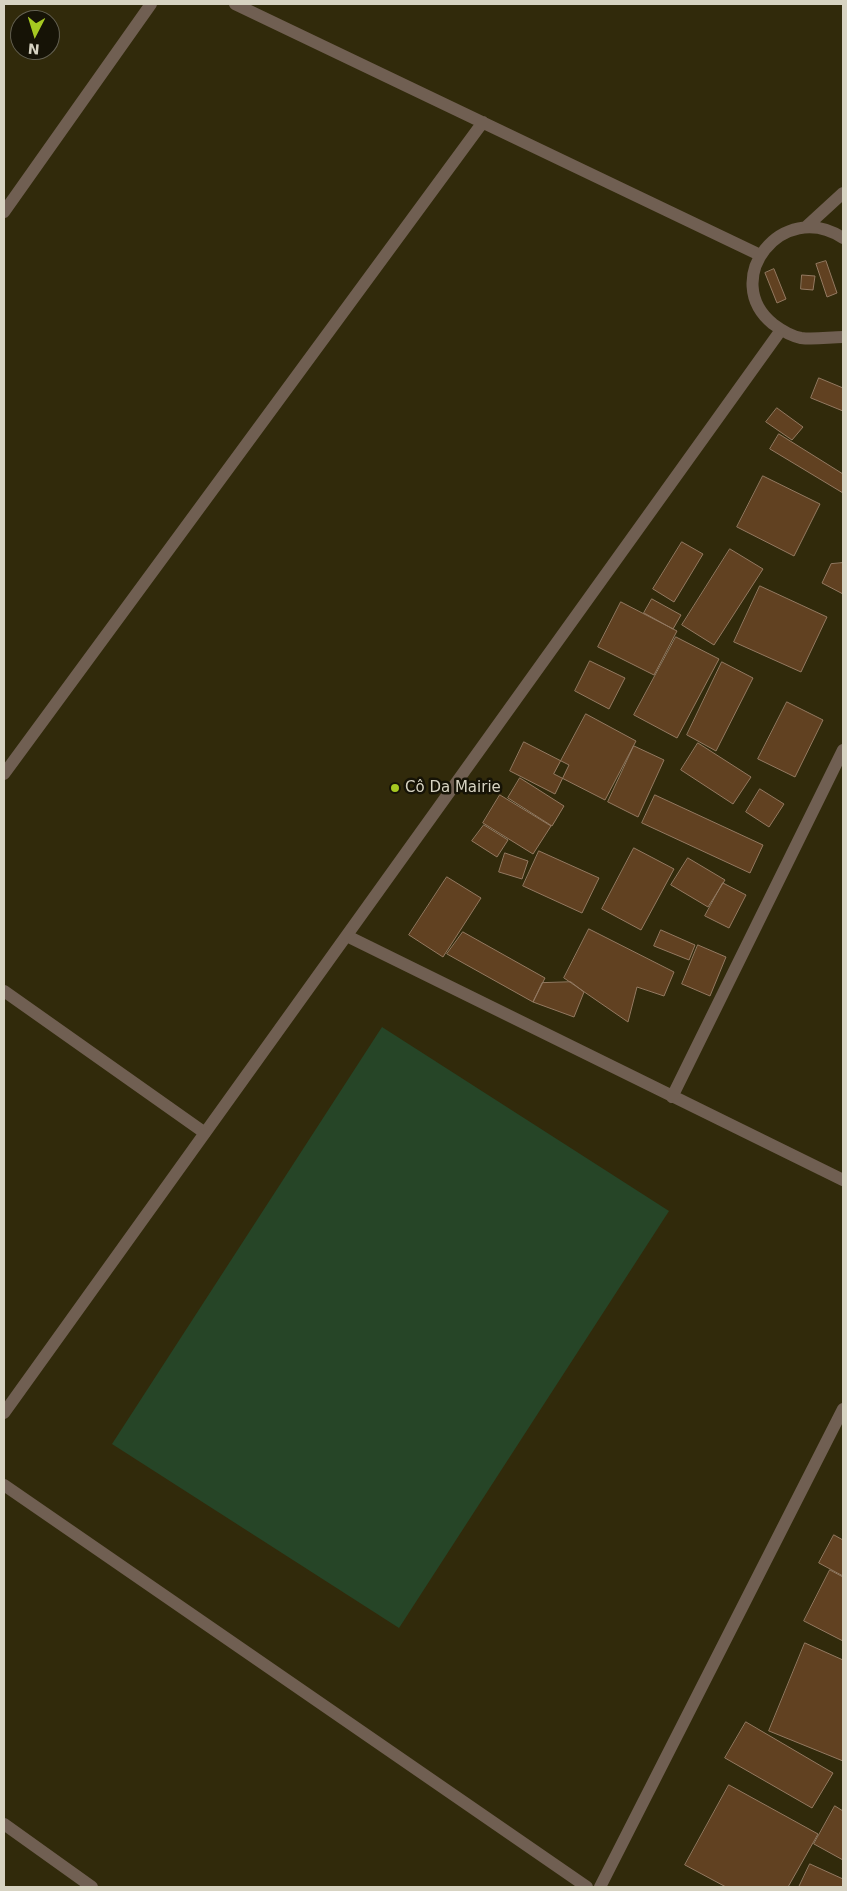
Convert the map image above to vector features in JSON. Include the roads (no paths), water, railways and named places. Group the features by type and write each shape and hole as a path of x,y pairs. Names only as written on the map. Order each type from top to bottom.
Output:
{"street":[{"path":"4,212 151,4"},
{"path":"236,4 760,255"},
{"path":"4,774 482,122"},
{"path":"807,226 843,193"},
{"path":"843,238 826,228 807,226 788,230 772,240 760,255 754,271 753,288 758,305 767,319 781,330 801,338 843,337"},
{"path":"801,338 821,337 843,326"},
{"path":"4,1413 781,330"},
{"path":"672,1097 843,750"},
{"path":"347,936 843,1180"},
{"path":"4,991 205,1133"},
{"path":"600,1887 843,1409"},
{"path":"4,1485 587,1887"},
{"path":"4,1824 92,1887"}],"place":[{"name":"Cô Da Mairie","path":"395,788"}]}
